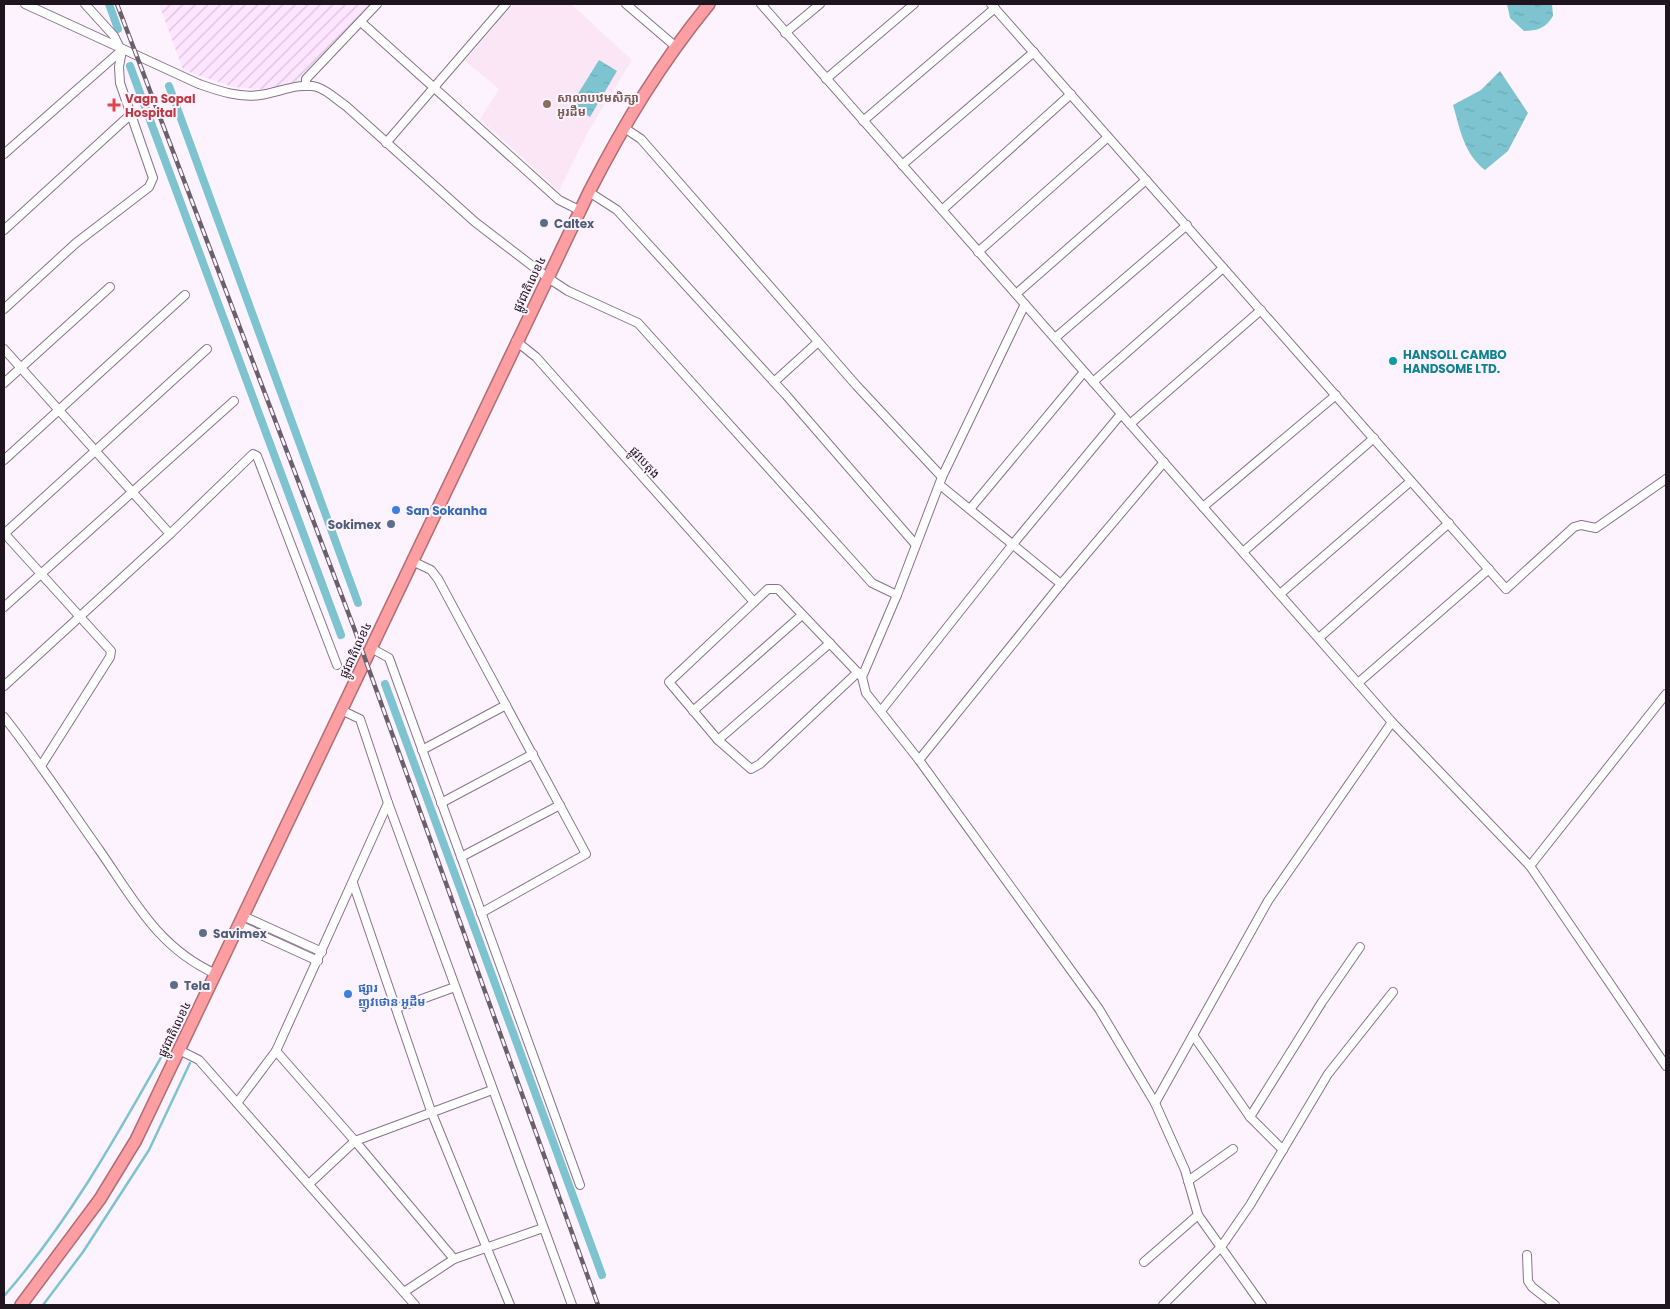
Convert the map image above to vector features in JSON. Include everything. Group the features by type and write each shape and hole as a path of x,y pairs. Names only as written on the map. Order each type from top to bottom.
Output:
{"highway":[{"name":"ផ្លូវជាតិលេខ៤","path":"21,1305 48,1271 114,1178 136,1140 588,192 623,127 675,46 709,4"}],"street":[{"path":"25,4 199,84 238,95 258,95 306,86 323,90 346,106 475,222 548,278 568,291 638,323 872,583 897,595"},
{"path":"4,309 76,243 149,186 153,178 120,83 121,49 114,36 85,4"},
{"path":"306,86 306,79 377,4"},
{"path":"386,143 506,4"},
{"path":"626,4 675,46"},
{"path":"761,4 1392,722 1530,866 1666,1066"},
{"path":"785,32 820,4"},
{"path":"826,79 914,4"},
{"path":"863,121 993,6 1506,589 1574,528 1581,525 1596,528 1666,479"},
{"path":"361,22 559,200 579,210"},
{"path":"4,154 121,49"},
{"path":"902,166 1034,52"},
{"path":"942,210 1071,94"},
{"path":"4,230 130,115"},
{"path":"623,127 642,139 941,481 970,509 1061,584"},
{"path":"978,252 1108,137"},
{"path":"1016,294 1146,180"},
{"path":"588,192 617,210 774,382 916,545"},
{"path":"1055,338 1186,226"},
{"path":"1093,382 1224,268"},
{"path":"4,382 110,287"},
{"path":"4,460 184,295"},
{"path":"1025,304 941,481 897,595 860,674 754,768 744,765 718,740 671,684 671,679 768,589 774,588 778,589 860,674 866,693 919,760 1099,1009 1155,1103 1185,1170 1198,1215 1262,1305"},
{"path":"1130,424 1261,310"},
{"name":"ផ្លូវបេតុង","path":"516,341 536,357 754,602"},
{"path":"774,382 818,342"},
{"path":"4,349 170,534"},
{"path":"40,766 111,654 111,651 4,533 207,349"},
{"path":"970,509 1084,372"},
{"path":"1203,507 1336,395"},
{"path":"4,607 234,401"},
{"path":"881,711 1013,544 1121,414"},
{"path":"1243,552 1374,438"},
{"path":"4,686 170,534 249,455 253,454 257,456 337,665"},
{"path":"919,760 1061,584 1164,462"},
{"path":"1280,594 1411,481"},
{"path":"1319,638 1449,523"},
{"path":"412,561 431,570 438,579 586,854 481,913"},
{"path":"1358,683 1489,569"},
{"path":"693,711 802,615"},
{"path":"718,740 830,643"},
{"path":"371,648 389,658 580,1185"},
{"path":"1530,866 1666,694"},
{"path":"422,750 506,705"},
{"path":"342,710 360,719 388,803 572,1305"},
{"path":"4,717 145,918 178,952 195,964 216,974"},
{"path":"1155,1103 1268,901 1392,722"},
{"path":"441,803 533,754"},
{"path":"237,1103 276,1051 388,803"},
{"path":"461,857 560,804"},
{"path":"353,883 431,1111 510,1305"},
{"path":"241,921 322,952"},
{"path":"241,921 318,961"},
{"path":"1250,1117 1322,1002 1360,947"},
{"path":"397,1008 455,987"},
{"path":"1163,1305 1221,1247 1283,1150 1328,1074 1393,992"},
{"path":"1193,1036 1250,1117 1283,1150"},
{"path":"180,1050 199,1060 416,1305"},
{"path":"276,1051 355,1141 454,1260"},
{"path":"309,1184 355,1141 431,1111 492,1090"},
{"path":"1188,1181 1233,1150"},
{"path":"1144,1262 1198,1215"},
{"path":"404,1292 454,1260 543,1228"},
{"path":"1527,1255 1528,1281 1532,1287 1555,1305"}],"shaded area":[{"path":"159,4 371,4 299,83 261,89 233,87 183,70"},
{"name":"សាលាបឋមសិក្សា អូរដឹម","path":"513,4 571,4 632,60 588,132 559,191 480,119 499,89 465,61"}],"water":[{"path":"1507,4 1552,4 1553,16 1541,28 1524,31 1510,18"},
{"path":"599,60 617,71 590,117 571,105"},
{"path":"1500,71 1528,113 1508,151 1485,170 1467,149 1453,105 1481,90"}],"waterway":[{"path":"109,4 118,29"},
{"path":"130,66 341,635"},
{"path":"169,86 358,603"},
{"path":"385,684 602,1275"},
{"path":"4,1296 49,1239 90,1180 163,1054"},
{"path":"43,1305 83,1252 149,1150 190,1063"}],"railway":[{"path":"117,4 354,628 598,1305"}],"place":[{"name":"សាលាបឋមសិក្សា អូរដឹម","path":"547,104"},
{"name":"Vagn Sopal Hospital","path":"114,105"},
{"name":"Caltex","path":"544,223"},
{"name":"HANSOLL CAMBO HANDSOME LTD.","path":"1393,361"},
{"name":"San Sokanha","path":"396,510"},
{"name":"Sokimex","path":"391,524"},
{"name":"Savimex","path":"203,933"},
{"name":"Tela","path":"174,985"},
{"name":"ផ្សារ ញូវថោន អូដឹម","path":"348,994"}]}
